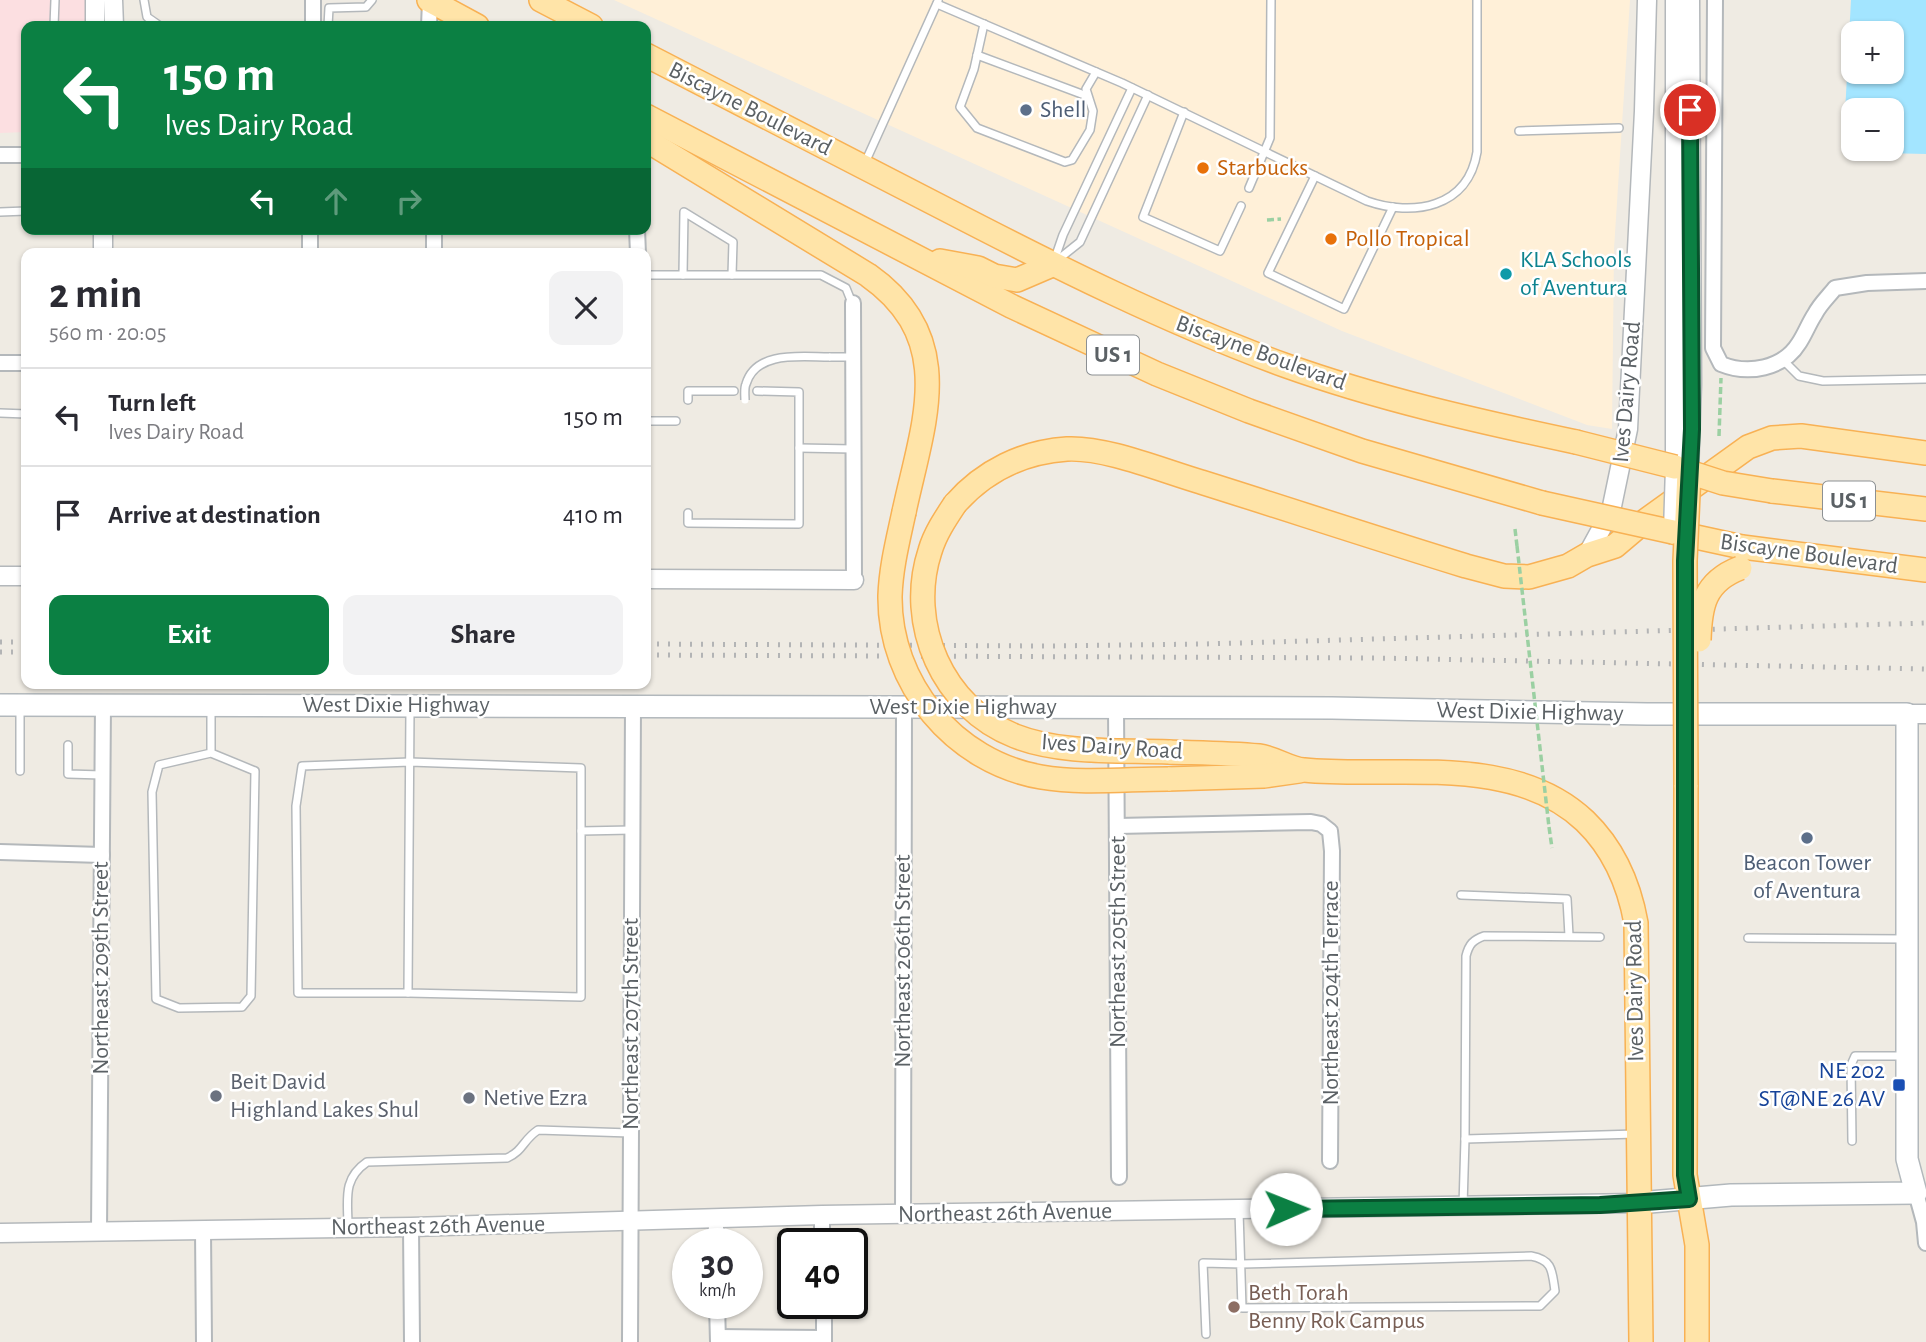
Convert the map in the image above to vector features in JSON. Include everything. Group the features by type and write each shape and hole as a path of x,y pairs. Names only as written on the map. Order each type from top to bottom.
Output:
{"main road":[{"path":"430,0 468,21"},
{"path":"541,0 581,21"},
{"name":"Biscayne Boulevard","path":"651,58 1052,265 1186,326 1315,375 1418,406 1576,442 1723,482 1772,491 1926,509"},
{"name":"Biscayne Boulevard","path":"651,119 1070,335 1226,402 1402,464 1542,503 1679,533 1741,558 1753,568 1794,555 1926,570"},
{"path":"651,143 868,275 889,290 906,311 922,344 929,377 925,411 894,560 890,595 891,620 909,679 919,697 942,724 980,754 1041,777 1168,779 1264,776 1302,770"},
{"path":"916,257 978,268 994,276 1017,280 1052,265"},
{"path":"1587,555 1615,546 1732,457 1748,447 1772,438 1801,436 1926,453"},
{"name":"Ives Dairy Road","path":"1587,555 1576,563 1529,577 1504,576 1419,552 1171,473 1083,450 1053,451 1018,459 981,480 955,505 941,524 930,551 923,577 922,604 930,647 942,673 958,696 992,724 1030,741 1075,748 1262,757 1302,770 1504,779 1566,805 1590,827 1611,852 1622,874 1636,923 1641,1342"},
{"name":"Ives Dairy Road","path":"1682,469 1679,533 1685,671 1685,1175 1697,1245 1697,1342"},
{"path":"1685,671 1699,642 1700,612 1706,595 1741,558"},
{"name":"West Dixie Highway","path":"10,704 1332,708 1647,714 1916,714"},
{"path":"1916,714 1907,939 1907,1159 1921,1193"},
{"name":"Northeast 26th Avenue","path":"1638,1203 1731,1195 1921,1193"}],"street":[{"path":"95,0 95,21"},
{"path":"113,0 114,21"},
{"path":"313,0 313,21"},
{"path":"429,21 430,0"},
{"name":"Ives Dairy Road","path":"1587,555 1611,511 1628,429 1647,0"},
{"name":"Ives Dairy Road","path":"1675,0 1684,384"},
{"name":"Ives Dairy Road","path":"1682,469 1690,0"},
{"path":"1714,0 1713,348 1721,364 1735,370 1760,370 1783,360 1798,346 1816,311 1835,288 1867,283 1926,281"},
{"path":"0,155 21,155"},
{"path":"651,579 854,580 853,303"},
{"path":"0,363 21,363"},
{"path":"0,576 21,576"},
{"name":"Northeast 209th Street","path":"99,1232 103,704"},
{"name":"Northeast 207th Street","path":"630,1342 633,705"},
{"name":"Northeast 206th Street","path":"903,1215 904,707"},
{"name":"Northeast 205th Street","path":"1116,707 1119,1177"},
{"name":"Northeast 204th Terrace","path":"1117,826 1311,822 1327,827 1330,831 1330,1161"},
{"path":"0,852 102,855"},
{"path":"1921,1193 1926,1243"},
{"name":"Northeast 26th Avenue","path":"0,1233 411,1227 822,1215 1638,1203"},
{"path":"822,1215 822,1228"},
{"path":"716,1219 716,1228"},
{"path":"411,1227 412,1342"},
{"path":"203,1231 204,1342"},
{"path":"717,1319 718,1340 824,1340 824,1319"}],"lane":[{"path":"54,21 55,0"},
{"path":"144,0 147,17 153,21"},
{"path":"328,21 329,8 366,7 372,0"},
{"path":"1249,188 1270,138 1270,0"},
{"path":"863,167 938,2 1148,95 1367,201 1393,207 1427,206 1446,200 1458,191 1475,166 1477,0"},
{"path":"984,24 974,69 960,107 978,128 1065,162 1072,160 1090,130 1093,111 1086,89 1096,72"},
{"path":"977,55 1087,96"},
{"path":"1052,265 1063,235 1132,88"},
{"path":"1052,265 1080,242 1148,95"},
{"path":"1184,113 1143,217 1220,251 1241,206"},
{"path":"1519,131 1619,128"},
{"path":"1315,176 1268,273 1344,309 1393,207"},
{"path":"0,212 21,211"},
{"path":"683,275 684,212 733,242 732,275"},
{"path":"651,275 821,275 846,288 853,303"},
{"path":"745,400 746,383 755,369 775,357 853,357"},
{"path":"1783,360 1799,376 1823,381 1926,379"},
{"path":"688,400 688,390 734,391"},
{"path":"688,513 688,523 799,524 799,392 757,391"},
{"path":"0,413 21,414"},
{"path":"651,421 676,421"},
{"path":"799,448 853,449"},
{"path":"10,704 20,771"},
{"path":"211,704 211,753"},
{"path":"408,993 410,705"},
{"path":"68,745 68,774 103,775"},
{"path":"211,753 255,771 251,996 242,1007 179,1008 156,999 152,792 159,765 211,753"},
{"path":"410,762 581,768 581,831 581,997 298,993 296,806 302,766 410,762"},
{"path":"581,831 632,830"},
{"path":"1461,895 1567,899 1569,936"},
{"path":"1463,1206 1468,946 1484,936 1600,937"},
{"path":"1748,938 1907,939"},
{"path":"1852,1141 1851,1065 1855,1056 1906,1056"},
{"path":"348,1228 348,1186 355,1170 367,1162 507,1158 518,1153 526,1137 538,1130 630,1133"},
{"path":"1465,1139 1637,1133"},
{"path":"1206,1334 1203,1263 1242,1264 1531,1256 1543,1258 1552,1268 1555,1291 1540,1306 1242,1308 1242,1264 1239,1210"}],"path":[{"path":"1267,220 1281,219"},
{"path":"1719,436 1722,385"},
{"path":"1515,529 1552,848"}],"shaded area":[{"path":"0,0 86,0 86,21 21,21 21,132 0,133"},
{"path":"614,0 1630,0 1614,249 1612,429 1587,425 1342,331"}],"water":[{"path":"1851,0 1926,0 1926,154 1904,153 1904,98 1846,98 1847,84 1904,84 1904,21 1850,21"}],"railway":[{"path":"651,644 1204,644 1926,623"},
{"path":"0,642 21,642"},
{"path":"0,652 21,652"},
{"path":"651,655 1376,658 1926,669"}],"place":[{"name":"Shell","path":"1026,110"},
{"name":"Starbucks","path":"1203,168"},
{"name":"Pollo Tropical","path":"1331,239"},
{"name":"KLA Schools of Aventura","path":"1506,274"},
{"name":"Beacon Tower of Aventura","path":"1807,838"},
{"name":"NE 202 ST@NE 26 AV","path":"1899,1085"},
{"name":"Beit David Highland Lakes Shul","path":"216,1096"},
{"name":"Netive Ezra","path":"469,1098"},
{"name":"Beth Torah Benny Rok Campus","path":"1234,1307"}],"route":[{"path":"1286,1209 1600,1205 1689,1199 1685,1175 1685,534 1692,429 1690,110"}]}
